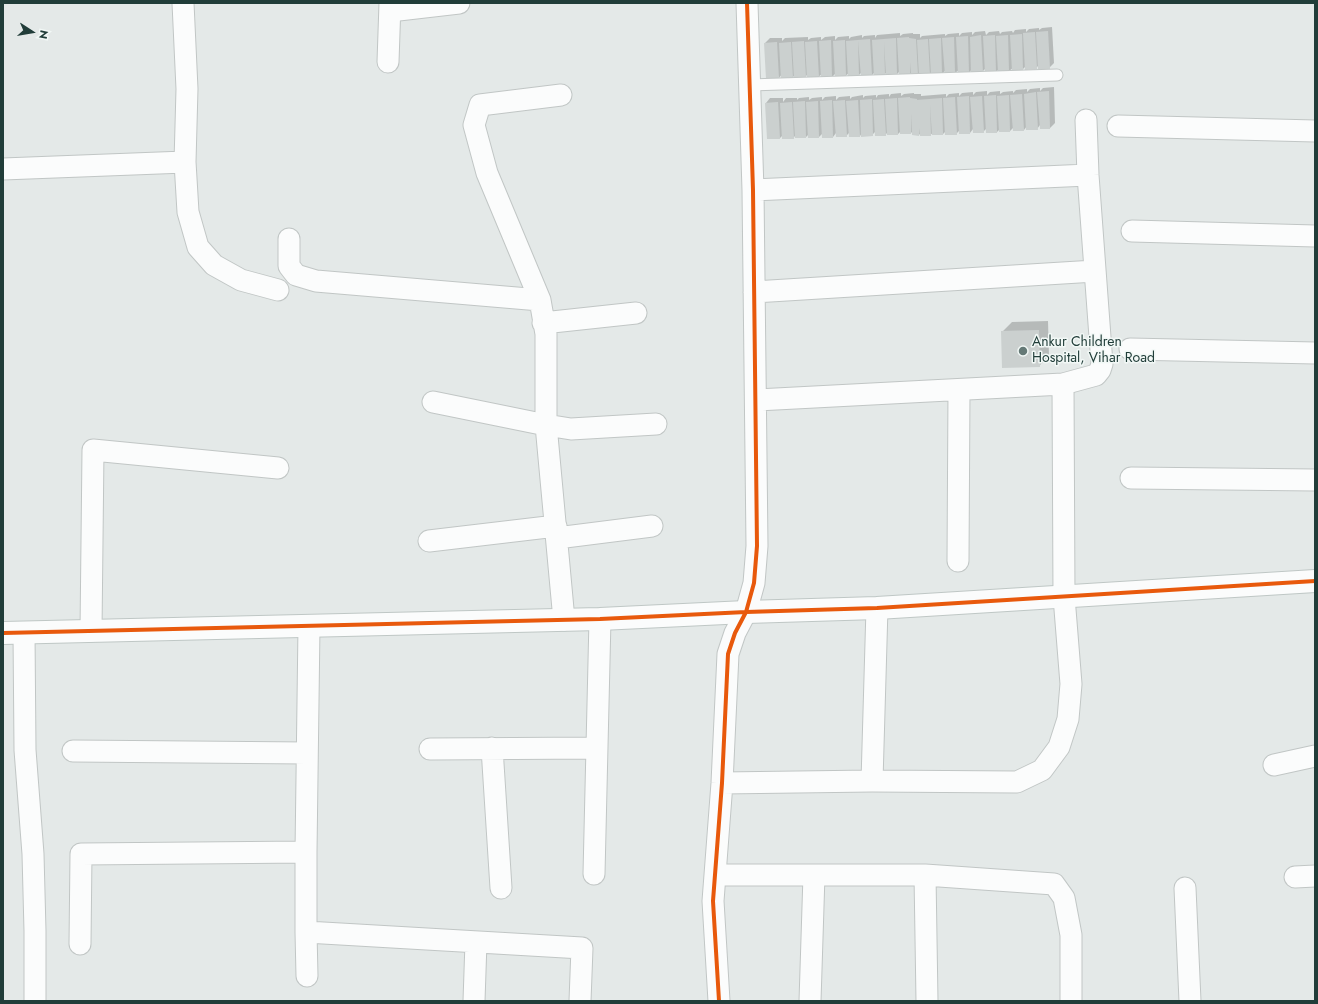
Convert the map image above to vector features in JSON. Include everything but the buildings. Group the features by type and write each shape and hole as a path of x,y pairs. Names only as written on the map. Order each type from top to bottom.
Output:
{"street":[{"path":"183,3 187,89 185,162 188,212 198,247 214,265 241,280 278,290"},
{"path":"388,62 390,7 459,3"},
{"path":"719,1001 713,900 722,783 728,654 735,633 746,612 754,583 757,546 757,400 754,292 754,190 747,3"},
{"path":"561,95 480,105 474,125 487,174 540,300 543,324 546,334 546,425 564,620"},
{"path":"757,400 1063,384 1096,375 1102,364 1088,175 1086,120"},
{"path":"1118,126 1315,131"},
{"path":"3,169 185,162"},
{"path":"754,190 1088,175"},
{"path":"1132,231 1315,236"},
{"path":"289,239 289,266 296,275 316,280 540,300"},
{"path":"754,292 1096,271"},
{"path":"543,324 636,313"},
{"path":"1130,349 1315,353"},
{"path":"722,783 872,781 1017,782 1042,770 1059,747 1068,719 1071,684 1064,597 1063,384"},
{"path":"958,561 959,390"},
{"path":"433,402 571,429 656,424"},
{"path":"91,631 94,450 278,468"},
{"path":"1131,478 1315,480"},
{"path":"429,542 652,526"},
{"path":"35,1001 33,854 25,750 13,633 600,619 746,612 877,608 1315,581"},
{"path":"872,781 877,608"},
{"path":"594,874 600,619"},
{"path":"307,976 306,852 309,626"},
{"path":"492,748 501,888"},
{"path":"430,749 597,748"},
{"path":"73,751 307,753"},
{"path":"1274,765 1315,756"},
{"path":"80,944 81,854 306,852"},
{"path":"716,875 925,875 1054,884 1064,898 1071,935 1071,1001"},
{"path":"810,1001 814,875"},
{"path":"925,875 927,1001"},
{"path":"1185,888 1190,1001"},
{"path":"306,932 582,948 580,1001"},
{"path":"474,1001 476,942"}],"lane":[{"path":"750,85 1057,76"}],"cycle path":[{"path":"719,1001 713,901 722,783 728,654 735,633 746,612 754,583 757,546 753,190 747,3"},
{"path":"3,633 600,619 746,612 877,608 1315,581"}],"place":[{"name":"Ankur Children Hospital, Vihar Road","path":"1023,351"}]}
